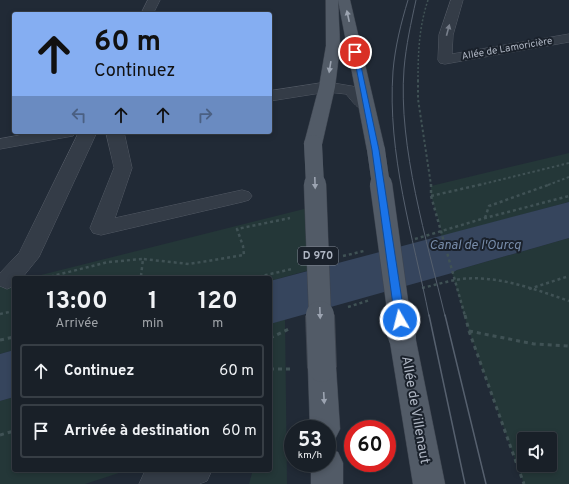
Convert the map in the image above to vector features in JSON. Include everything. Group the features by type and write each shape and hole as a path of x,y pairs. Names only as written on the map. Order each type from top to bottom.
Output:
{"main road":[{"name":"D 970","path":"325,420 314,144 327,87 333,46 332,0"},
{"name":"Allée de Villenaut","path":"344,0 376,150 402,336 429,484"},
{"path":"327,472 328,484"}],"street":[{"path":"148,12 154,0"},
{"name":"Allée de Lamoricière","path":"456,0 446,35 445,60 569,38"},
{"path":"272,96 327,87 351,90 366,106"},
{"path":"0,144 56,134"},
{"path":"7,280 28,257 87,134"},
{"path":"115,134 123,168 101,228 242,196"},
{"path":"155,484 190,472"}],"path":[{"path":"428,0 422,19 418,46 418,99 431,186 431,196 469,331 524,484"},
{"path":"431,196 569,163"},
{"path":"569,177 488,206 485,218 569,196"},
{"path":"53,276 108,262 142,259 189,264 244,255 243,246 237,229 316,213"},
{"path":"141,276 142,259"},
{"path":"569,276 529,289 569,301"},
{"path":"0,314 12,311"},
{"path":"469,331 534,344 569,346"},
{"path":"0,340 12,337"},
{"path":"0,435 12,432"}],"shaded area":[{"path":"569,153 569,202 440,237 442,232 431,196 431,186"},
{"path":"316,206 317,268 272,280 272,276 37,276"},
{"path":"569,238 569,484 524,484 520,472 557,472 557,432 517,432 517,465 469,331 452,273 457,270"},
{"path":"12,282 12,351 0,354 0,285"},
{"path":"285,319 286,420 284,420 284,472 287,472 287,484 249,484 251,472 272,472 272,323"},
{"path":"12,398 12,472 122,472 85,484 0,484 0,401"}],"water":[{"name":"Canal de l'Ourcq","path":"569,202 569,238 457,270 452,273 272,323 272,280"},
{"path":"12,351 12,398 0,401 0,354"}],"tram line":[{"path":"408,0 399,35 393,71 392,102 394,133 403,195 429,316"},
{"path":"416,0 407,43 404,69 403,99 405,130 416,194 445,316"},
{"path":"429,315 465,484"},
{"path":"445,315 486,484"}],"route":[{"path":"355,52 376,150 400,320"}]}
